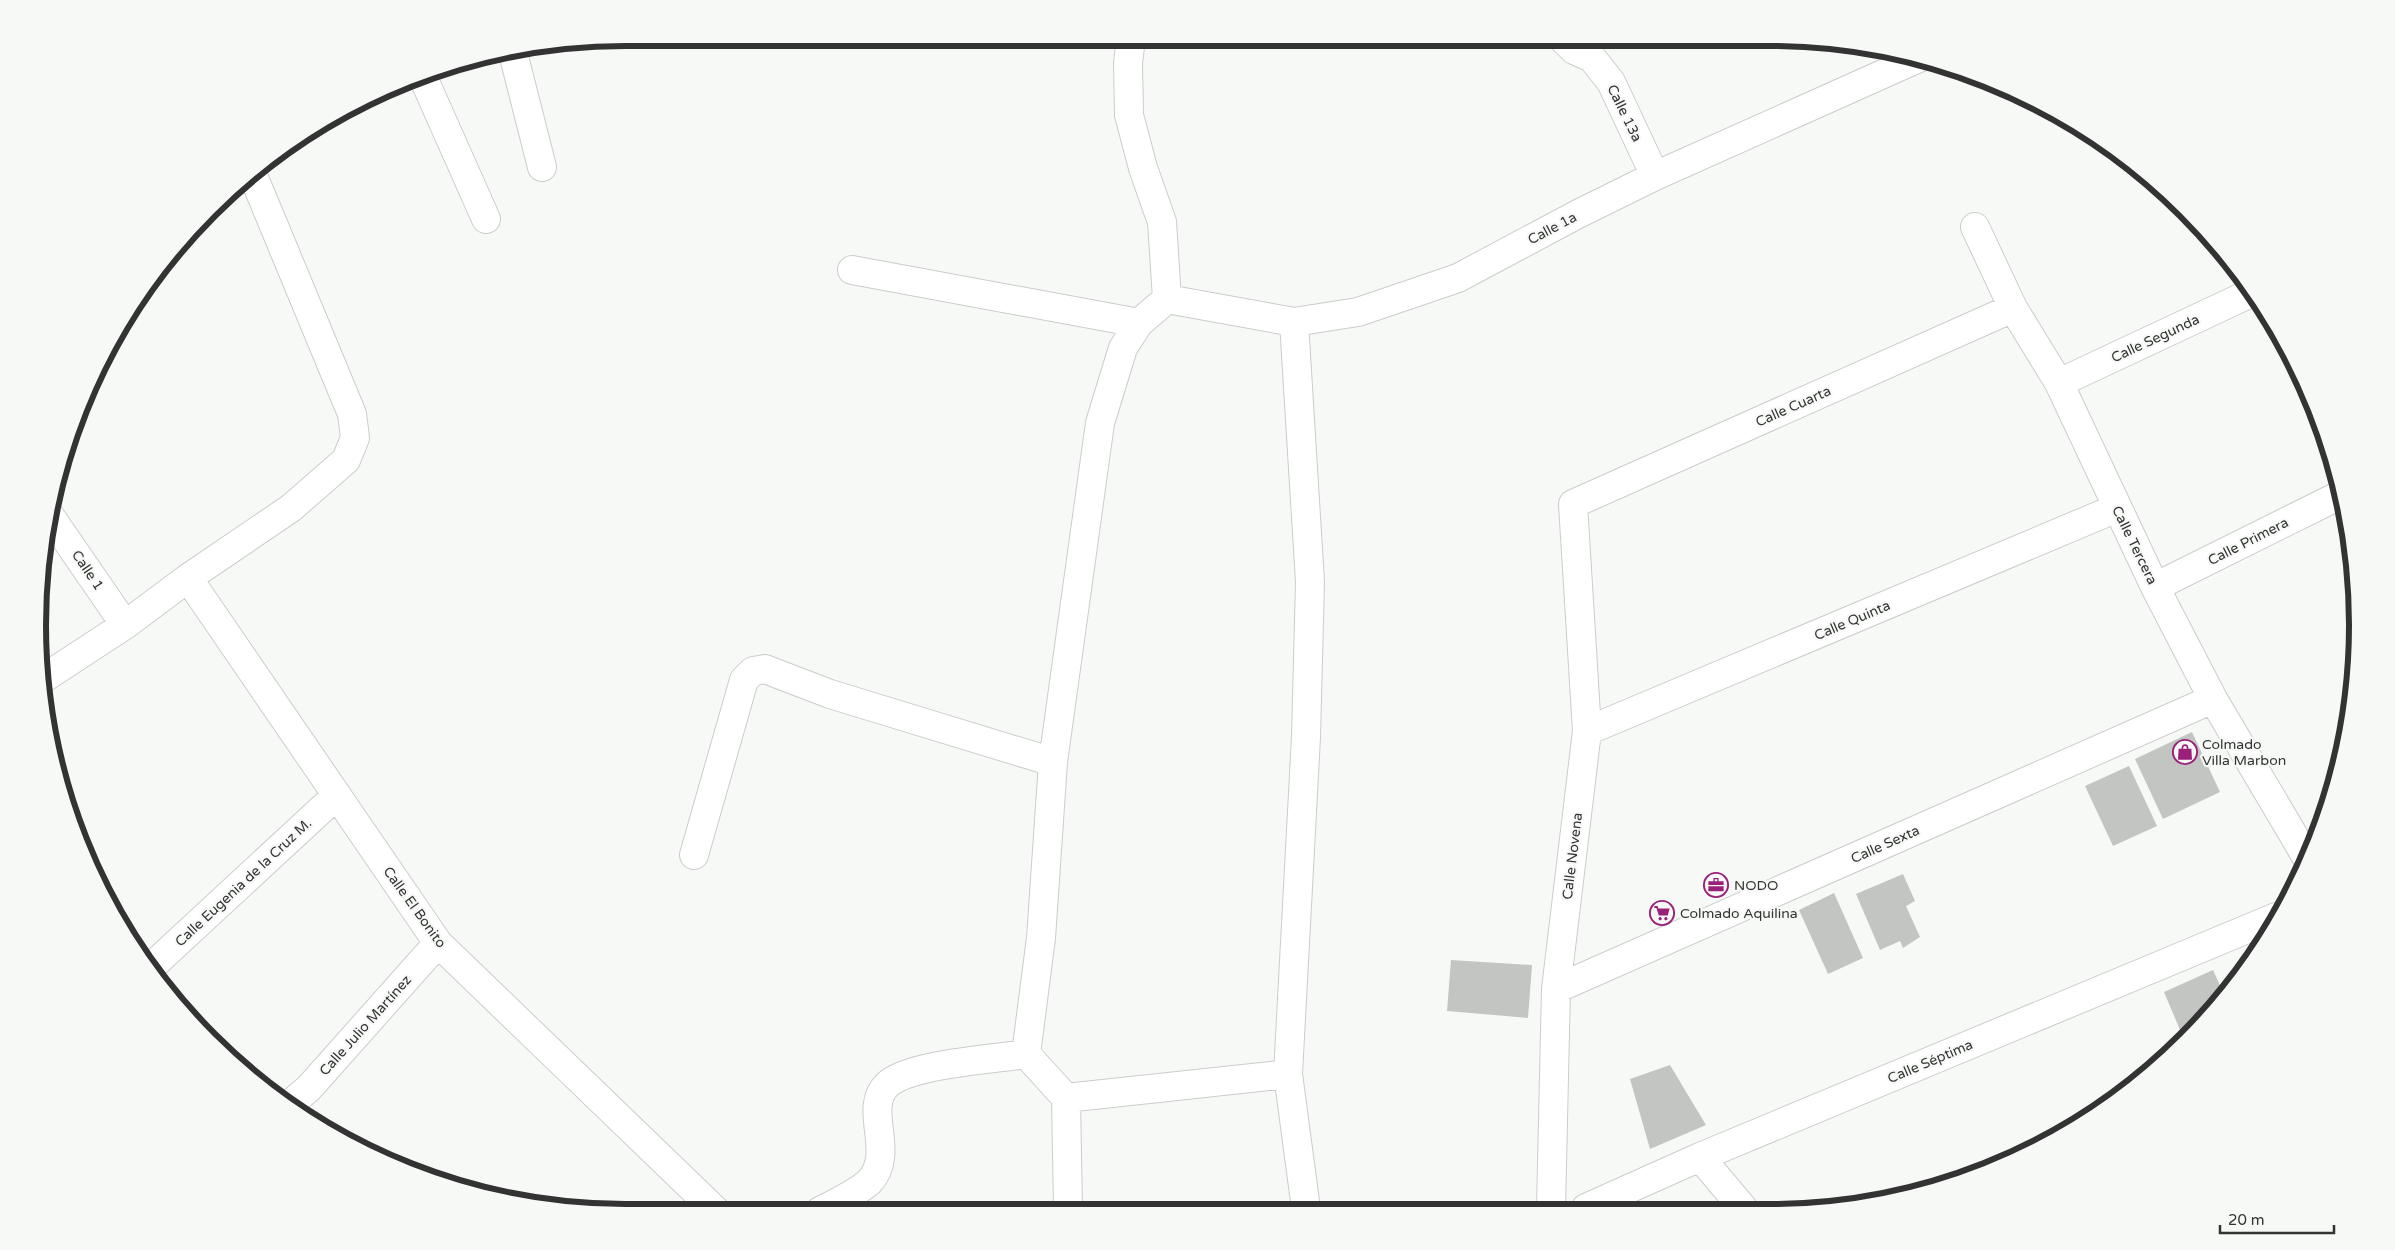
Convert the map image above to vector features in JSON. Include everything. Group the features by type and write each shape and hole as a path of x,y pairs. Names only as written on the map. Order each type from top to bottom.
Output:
{"street":[{"path":"1068,1204 1066,1098 1026,1054 1041,938 1052,762 1100,423 1123,348 1139,323 1167,299 1162,222 1143,168 1130,115 1128,63 1130,46"},
{"name":"Calle 13a","path":"1570,46 1574,50 1592,58 1611,82 1655,176"},
{"path":"514,57 542,167"},
{"name":"Calle 1a","path":"1167,299 1294,322 1358,312 1458,278 1578,214 1655,176 1904,62"},
{"path":"425,82 486,219"},
{"path":"48,675 125,625 188,578 291,508 346,460 355,438 352,414 255,180"},
{"name":"Calle Tercera","path":"1975,227 2013,308 2059,383 2155,587 2213,698 2303,851"},
{"path":"852,270 1139,323"},
{"name":"Calle Segunda","path":"2059,383 2246,296"},
{"name":"Calle Cuarta","path":"1573,504 2013,308"},
{"path":"1294,322 1310,582 1306,737 1288,1074 1305,1204"},
{"name":"Calle Primera","path":"2155,587 2335,498"},
{"name":"Calle Novena","path":"1551,1204 1556,989 1587,731 1573,504"},
{"name":"Calle Quinta","path":"1587,731 2118,508"},
{"name":"Calle 1","path":"55,523 125,625"},
{"name":"Calle El Bonito","path":"188,578 438,943 709,1204"},
{"path":"694,855 744,680 753,671 765,668 830,694 1052,762"},
{"name":"Calle Sexta","path":"1556,989 2213,698"},
{"name":"Calle Eugenia de la Cruz M.","path":"156,963 337,795"},
{"name":"Calle Séptima","path":"1595,1204 1700,1157 2267,921"},
{"name":"Calle Julio Martínez","path":"295,1100 309,1088 438,943"},
{"path":"830,1204 869,1181 882,1158 877,1106 886,1085 907,1072 1026,1054"},
{"path":"1066,1098 1288,1074"},
{"path":"1700,1157 1740,1204"}],"building":[{"path":"2192,732 2220,792 2163,819 2135,759"},
{"path":"2129,766 2157,826 2113,846 2085,786"},
{"path":"1903,874 1915,901 1906,906 1920,937 1903,948 1900,941 1880,950 1856,894"},
{"path":"1834,893 1863,958 1828,974 1799,910"},
{"path":"1451,960 1532,965 1528,1018 1447,1011"},
{"path":"2213,970 2221,987 2181,1032 2164,992"},
{"path":"1670,1065 1706,1125 1650,1149 1630,1079"}],"place":[{"name":"Colmado Villa Marbon","path":"2185,752"},
{"name":"NODO","path":"1716,885"},
{"name":"Colmado Aquilina","path":"1662,913"}]}
